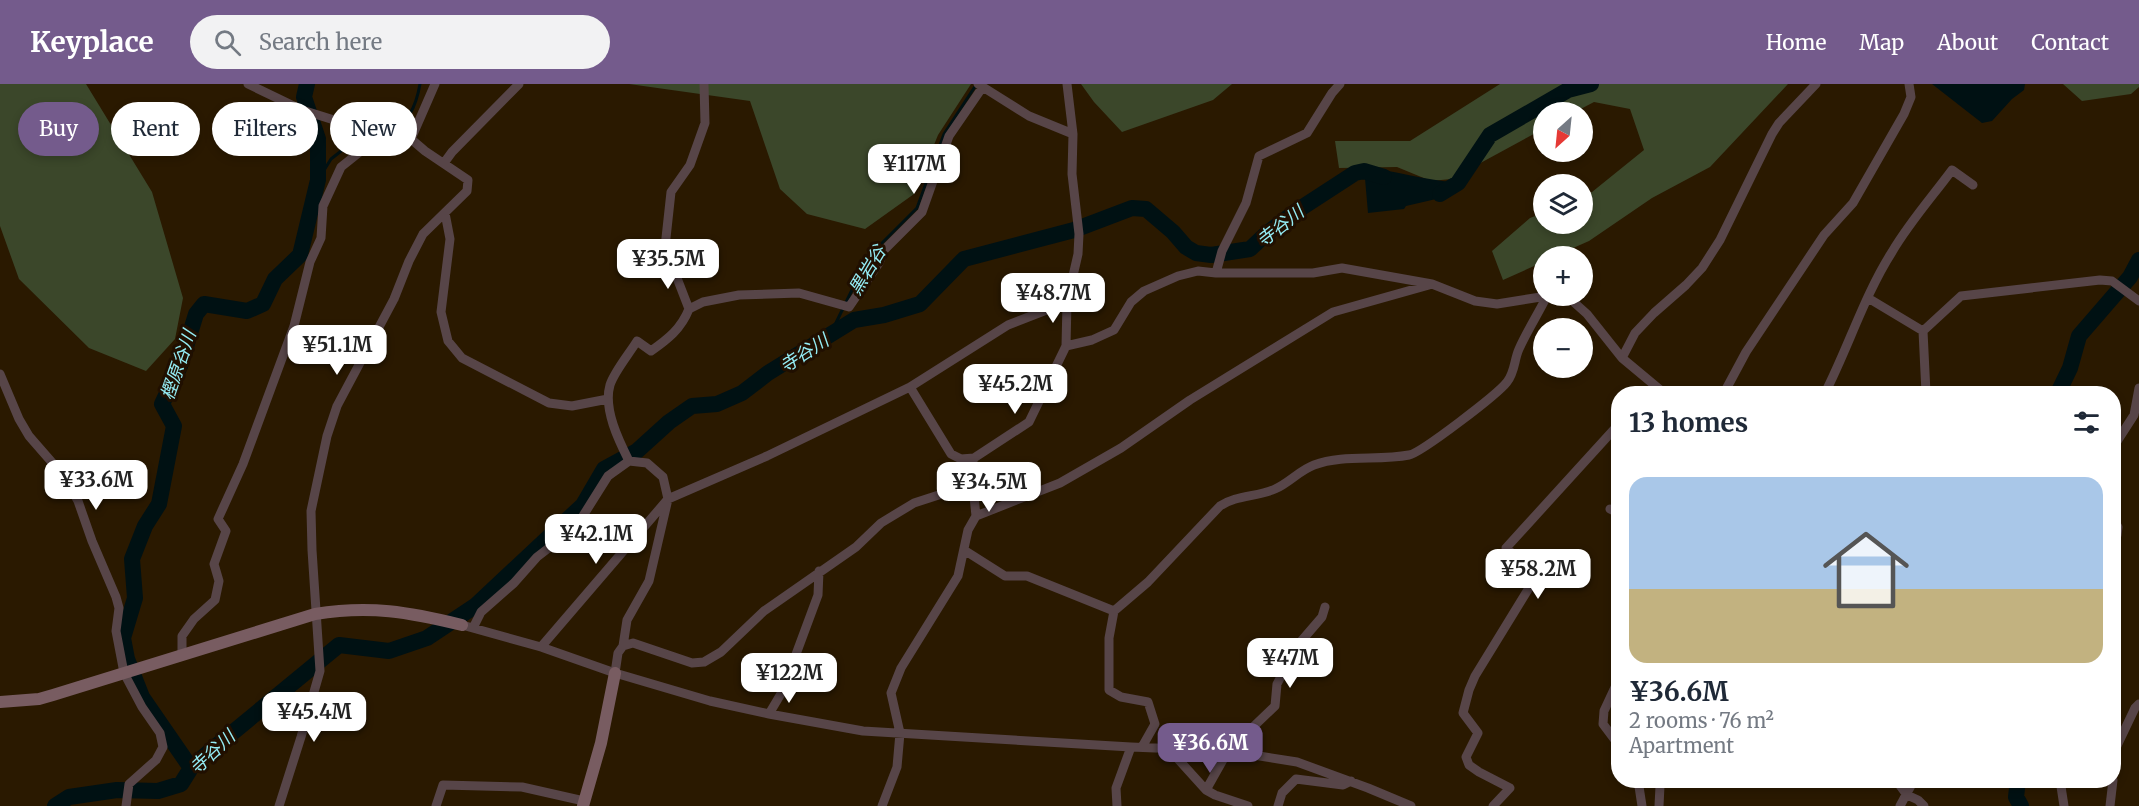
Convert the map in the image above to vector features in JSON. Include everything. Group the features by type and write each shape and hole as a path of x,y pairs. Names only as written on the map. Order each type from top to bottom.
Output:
{"street":[{"path":"248,84 302,110 330,119"},
{"path":"417,125 435,84"},
{"path":"444,164 452,152 519,84"},
{"path":"629,461 616,433 608,399 610,384 637,341 651,351 673,335 684,322 689,309 665,247 671,192 690,165 705,123 704,84"},
{"path":"910,387 951,454 961,459 974,458 1029,423 1066,346 1067,302 1078,254 1072,174 1073,134 1067,84"},
{"path":"1216,273 1221,254 1246,203 1259,156 1307,133 1340,84"},
{"path":"1622,358 1635,333 1702,268 1720,240 1772,134 1779,123 1816,84"},
{"path":"1728,386 1746,352 1824,235 1853,203 1904,114 1911,97 1909,84"},
{"path":"689,309 703,302 739,295 799,293 849,307 879,263 884,250 922,212 949,136 980,86 1029,116 1073,134"},
{"path":"279,806 320,671 311,511 327,436 337,406 394,299 423,234 467,191 468,180 417,144"},
{"path":"182,656 182,636 194,619 215,600 219,582 214,564 226,531 218,519 243,464 294,326 310,262 321,238 323,206 341,167 355,156"},
{"path":"1829,386 1891,252 1952,170 1973,185"},
{"path":"445,213 450,239 441,312 448,341 462,358 549,403 573,406 608,399"},
{"path":"1066,346 1092,340 1114,330 1131,302 1144,291 1178,276 1198,271 1313,273 1342,268 1432,284 1475,301 1497,304 1533,299"},
{"path":"1926,386 1923,332 1961,296 2100,280 2112,281 2136,299"},
{"path":"976,516 1060,483 1110,454 1190,400 1333,312 1432,284"},
{"path":"1868,298 1923,332"},
{"path":"542,647 668,499 767,456 910,387 1008,325 1067,302"},
{"path":"1142,747 1155,724 1148,702 1120,697 1109,690 1109,638 1114,611 1148,582 1220,506 1230,499 1260,494 1277,488 1312,465 1332,461 1412,455 1456,424 1507,382 1515,367 1518,351 1542,306"},
{"path":"1578,306 1648,386"},
{"path":"0,374 19,419 29,436 63,475 78,501 116,597 118,608 116,630 142,707 160,733 164,747 156,759 129,784 126,806"},
{"path":"2121,435 2134,415 2139,388"},
{"path":"1493,806 1510,788 1469,765 1466,757 1478,733 1463,712 1468,690 1475,676 1538,575 1506,548 1611,433"},
{"path":"623,646 633,643 692,663 704,662 721,652 764,611 856,547 881,523 914,503 951,490 968,475 974,458"},
{"path":"436,806 443,785 522,787 584,804 601,743 618,653 623,646 627,620 649,581 668,499 663,477 646,463 629,461 608,476 576,527 537,557 514,583 467,626"},
{"path":"882,806 897,767 900,733 891,693 901,668 958,576 968,530 976,516 974,496 968,475"},
{"path":"964,550 1005,576 1027,576 1114,611"},
{"path":"769,714 782,692 818,595 819,571"},
{"path":"1206,790 1228,751 1275,706 1277,684 1297,646 1322,617 1325,607"},
{"path":"0,702 39,699 315,614 344,609 373,609 399,611 441,619 542,647 615,673 769,714 863,731 1228,751 1297,762 1411,806"},
{"path":"1611,696 1604,711 1603,724 1611,735"},
{"path":"2121,737 2139,704"},
{"path":"1117,806 1116,788 1131,747"},
{"path":"1168,748 1206,790 1248,806"},
{"path":"1278,806 1282,793 1296,779 1343,785 1351,781"},
{"path":"1639,788 1642,806"},
{"path":"1659,806 1660,788"},
{"path":"1902,788 1919,804"},
{"path":"1900,806 1910,788"},
{"path":"2061,788 2064,806"},
{"path":"2110,806 2112,788"}],"green space":[{"path":"0,84 86,84 97,102 18,102 18,156 99,156 99,105 111,125 111,156 130,156 152,192 183,298 175,339 146,371 89,348 19,279 0,226"},
{"path":"629,84 971,84 938,135 914,194 865,229 807,214 780,189 750,101"},
{"path":"1081,84 1232,84 1213,100 1122,132 1094,102"},
{"path":"1500,84 1788,84 1710,167 1652,198 1589,241 1578,246 1533,246 1533,266 1503,280 1492,251 1530,218 1533,217 1533,234 1593,234 1593,191 1644,150 1630,109 1594,102 1533,102 1533,134 1451,179 1431,181 1397,167 1339,168 1335,141 1410,141"},
{"path":"2063,84 2139,84 2139,87 2131,94 2082,101"}],"shaded area":[{"path":"1932,84 2025,84 2024,90 2012,99 1992,121 1982,123"},
{"path":"1364,167 1458,183 1449,196 1406,206 1404,209 1368,213"}],"waterway":[{"name":"樫原谷川","path":"191,768 142,697 127,659 123,638 135,598 132,559 145,526 159,504 174,426 162,404 180,366 196,314 204,304 247,311 263,304 275,279 300,255 318,180 318,139 304,97 307,84"},
{"path":"416,102 420,84"},
{"name":"寺谷川","path":"1440,194 1458,183 1490,135 1568,90 1591,84"},
{"name":"黒岩谷","path":"830,335 852,290 873,261 878,247 917,208 944,134 976,85"},
{"path":"318,180 335,156"},
{"name":"寺谷川","path":"55,806 69,797 117,790 158,791 181,784 191,768 209,752 339,645 389,651 427,638 475,606 583,505 604,469 637,451 669,422 692,406 717,404 742,393 768,373 854,320 884,315 920,304 964,259 1074,230 1132,208 1146,209 1173,232 1186,247 1196,253 1211,255 1250,249 1295,212 1355,173 1364,171 1384,177"},
{"path":"2061,386 2070,368 2079,336 2130,277 2139,260"},
{"path":"2017,788 2016,797 2021,806"}]}
